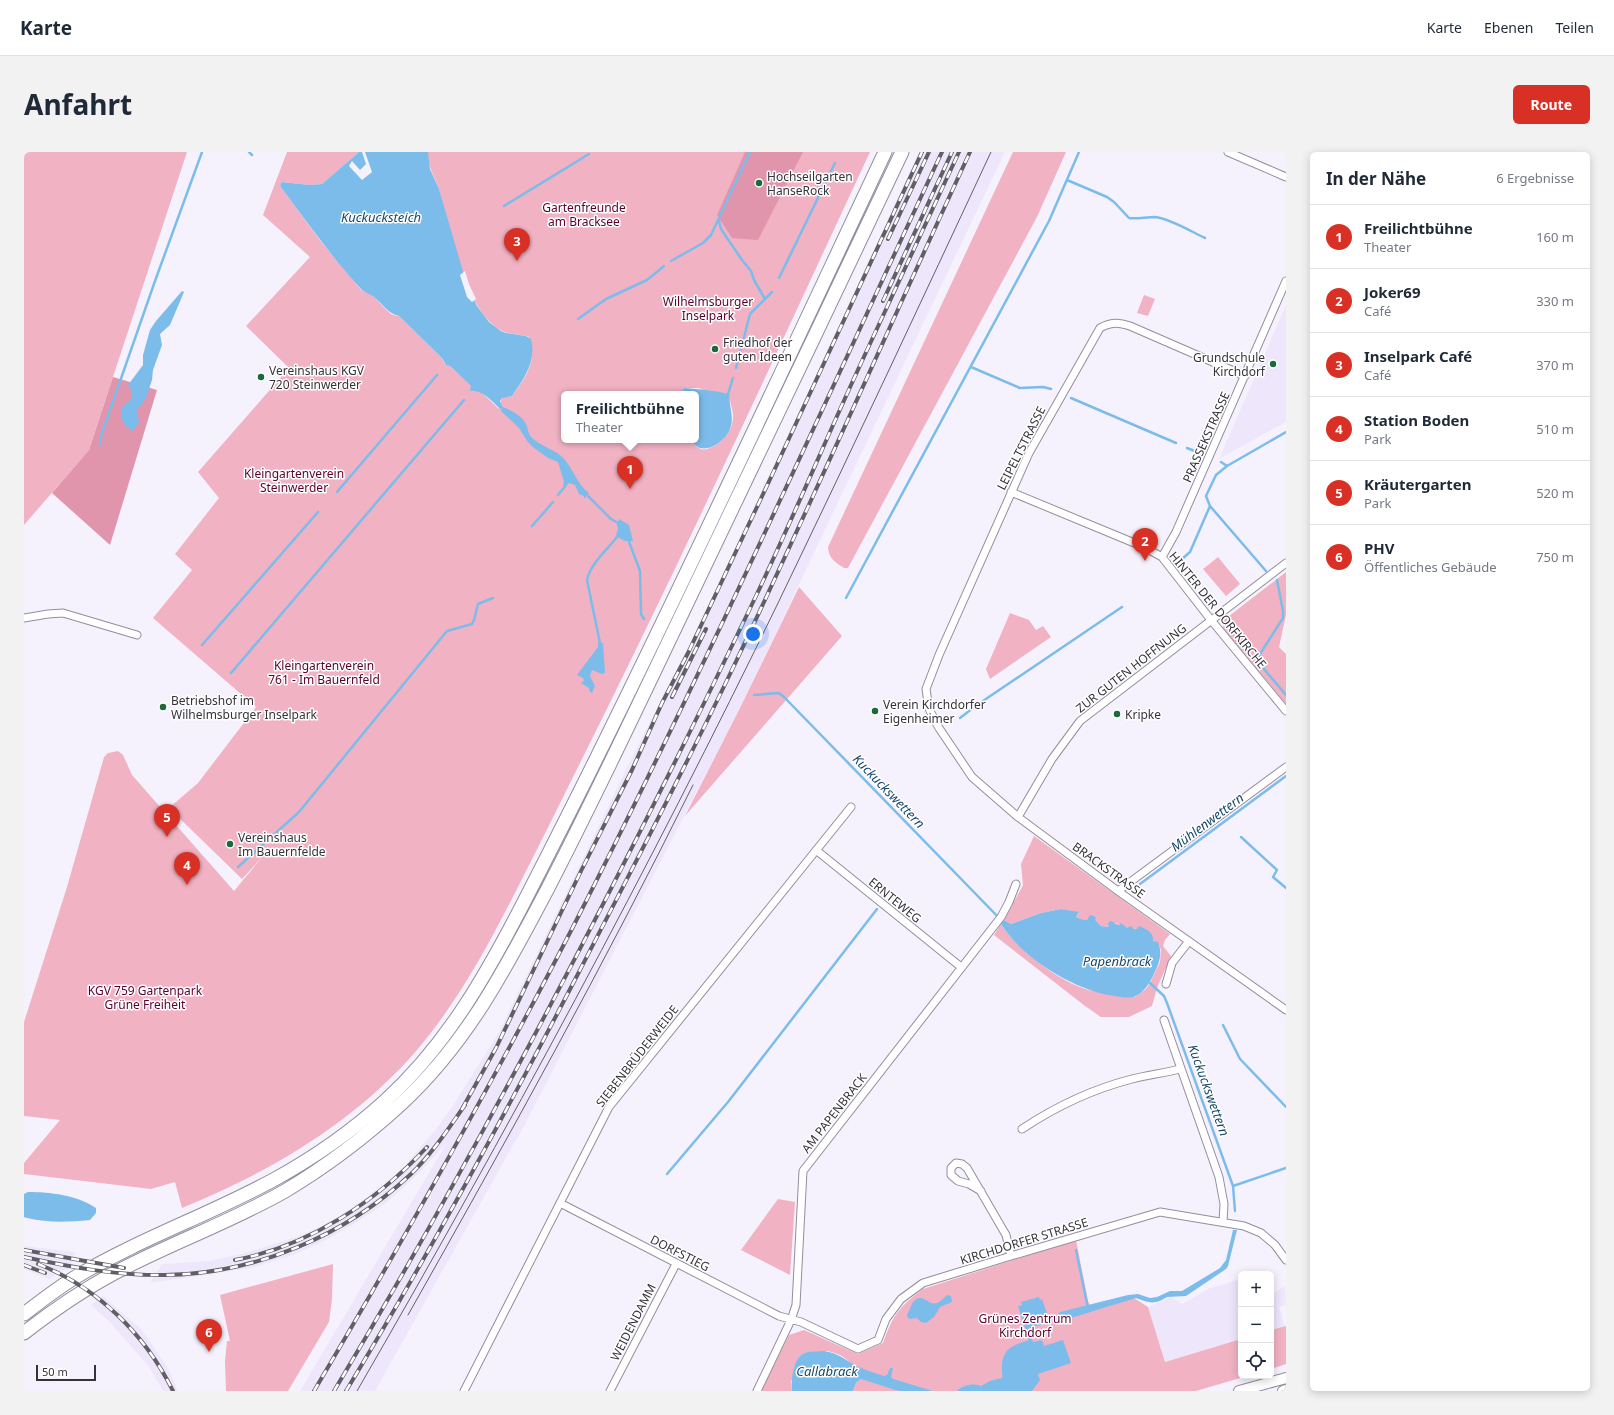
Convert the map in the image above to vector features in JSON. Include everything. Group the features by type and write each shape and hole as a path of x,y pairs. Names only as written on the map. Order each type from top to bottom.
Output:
{"highway":[{"path":"24,1314 44,1298 78,1275 150,1238 275,1179 317,1154 352,1129 386,1100 414,1071 447,1030 472,996 494,959 559,834 713,517 885,152"},
{"path":"24,1333 55,1309 91,1286 150,1255 252,1208 313,1174 347,1150 382,1121 431,1074 476,1017 512,958 561,864 617,750 902,152"}],"main road":[{"path":"1240,1391 1286,1378"}],"street":[{"path":"1228,152 1286,177"},
{"name":"PRASSEKSTRASSE","path":"1162,556 1174,538 1286,280"},
{"name":"LEIPELTSTRASSE","path":"940,728 929,709 926,689 939,655 1029,453 1100,328 1108,323 1119,322 1245,376"},
{"name":"HINTER DER DORFKIRCHE","path":"1011,492 1144,547 1162,556 1211,620 1286,711"},
{"name":"ZUR GUTEN HOFFNUNG","path":"1018,817 1052,759 1080,721 1286,563"},
{"path":"24,618 63,613 137,635"},
{"name":"BRACKSTRASSE","path":"940,728 972,777 1018,817 1118,891 1286,1010"},
{"path":"1118,891 1286,767"},
{"name":"SIEBENBRÜDERWEIDE","path":"464,1391 609,1107 851,807"},
{"name":"ERNTEWEG","path":"816,850 961,968"},
{"name":"AM PAPENBRACK","path":"757,1391 791,1320 796,1305 803,1171 1000,919 1010,902 1016,884"},
{"path":"1166,984 1172,963 1189,941"},
{"path":"1164,1020 1222,1185 1224,1204 1223,1222"},
{"path":"1022,1129 1043,1115 1084,1095 1131,1079 1180,1069"},
{"path":"981,1192 969,1184 958,1181 951,1175 951,1168 956,1163 962,1164 968,1168 1006,1235 1011,1256"},
{"name":"DORFSTIEG","path":"560,1203 676,1264 779,1316 791,1320"},
{"name":"KIRCHDORFER STRASSE","path":"791,1320 801,1322 858,1349 878,1340 886,1319 901,1299 923,1284 1011,1256 1160,1212 1244,1226 1262,1233 1275,1245 1286,1260"},
{"name":"WEIDENDAMM","path":"610,1391 676,1264"}],"shaded area":[{"name":"Hochseilgarten HanseRock","path":"745,152 803,152 758,240 732,238 717,215"},
{"path":"919,152 1005,152 741,706 525,1124 375,1391 300,1391 446,1144 413,1179 386,1203 324,1241 296,1254 251,1268 150,1283 162,1264 209,1261 245,1253 299,1236 322,1226 347,1211 390,1180 407,1163 436,1129 452,1107 499,1032 630,761 689,646"},
{"name":"Grundschule Kirchdorf","path":"1286,305 1286,422 1219,459"},
{"path":"113,377 157,390 110,545 52,493 89,450"},
{"path":"24,1246 75,1252 69,1270 63,1270 49,1279 24,1269"},
{"path":"1238,1280 1238,1340 1165,1362 1148,1307 1171,1297 1182,1304 1210,1288"},
{"path":"1285,1286 1286,1305 1279,1307 1285,1326 1274,1329 1274,1307 1274,1293"},
{"path":"103,1296 142,1330 168,1368 178,1391 163,1391 149,1367 110,1322 91,1305"}],"green space":[{"path":"24,152 187,152 89,450 24,525"},
{"path":"287,152 359,152 322,184 310,185 283,182 280,186 319,239 361,290 374,297 391,314 399,316 442,358 445,364 450,366 471,386 471,388 481,392 499,409 502,397 512,396 525,378 530,367 532,349 529,337 511,334 500,330 488,320 479,308 471,293 458,258 439,190 430,167 428,152 870,152 657,606 508,907 485,950 460,991 447,1011 417,1050 366,1100 338,1123 309,1143 247,1178 182,1208 175,1182 151,1189 24,1174 24,1163 60,1120 24,1116 24,1022 67,887 104,757 108,753 118,751 123,755 132,775 234,891 263,856 242,879 169,808 198,783 256,707 153,618 192,570 175,554 219,498 198,472 289,368 246,326 310,257 263,215"},
{"path":"1013,152 1066,152 1037,217 848,568 844,568 835,562 831,557 828,547"},
{"path":"1144,295 1155,299 1148,316 1137,313"},
{"path":"1218,557 1240,584 1226,596 1203,569"},
{"path":"1286,572 1286,615 1279,647 1286,654 1286,704 1223,628 1224,620"},
{"path":"799,587 842,636 685,816 741,706"},
{"path":"1010,613 1029,620 1036,630 1043,626 1051,637 990,679 986,669"},
{"path":"1034,836 1170,934 1165,940 1163,946 1171,956 1157,988 1152,1006 1129,1017 1101,1017 994,935 1001,924 1007,933 1026,952 1059,977 1085,989 1099,992 1135,997 1146,989 1160,962 1161,950 1159,945 1137,929 1127,928 1116,923 1109,925 1109,927 1101,926 1094,920 1096,917 1090,917 1087,920 1081,919 1076,917 1079,913 1061,909 1041,913 1011,924 1004,920 1023,885 1021,864"},
{"path":"778,1199 795,1202 790,1275 741,1250"},
{"name":"Grünes Zentrum Kirchdorf","path":"1076,1240 1088,1301 1093,1311 1134,1298 1148,1307 1165,1362 1238,1340 1238,1379 1196,1391 853,1391 856,1383 861,1379 848,1360 827,1351 791,1381 792,1391 761,1391 789,1335 804,1330 858,1354 883,1343 890,1325 898,1312 908,1301 923,1289"},
{"path":"333,1264 332,1299 329,1322 288,1391 226,1391 225,1361 227,1341 230,1341 220,1295"},
{"path":"1286,1326 1286,1364 1274,1368 1274,1343 1274,1329"}],"water":[{"name":"Kuckucksteich","path":"359,152 428,152 430,169 439,189 467,285 477,306 489,322 501,331 526,336 531,339 531,362 525,376 512,396 502,398 500,401 502,406 500,409 490,399 482,394 470,391 471,386 450,366 446,365 442,358 399,316 389,311 361,289 329,251 280,186 282,182 310,185 322,184"},
{"path":"182,291 184,292 170,325 160,334 162,345 153,370 152,380 146,398 137,410 139,422 133,431 124,424 121,417 121,409 132,397 132,392 128,385 143,365 143,355 150,330"},
{"path":"685,388 715,391 730,395 732,419 728,434 724,439 706,448 696,446 694,443 699,443 699,391 681,391"},
{"path":"503,407 522,418 532,438 565,460 579,482 589,493 584,499 584,496 579,494 575,485 569,483 565,487 563,486 564,482 558,462 548,458 527,441 519,428 501,411"},
{"path":"619,519 629,525 633,541 625,541 616,536"},
{"path":"598,643 603,643 605,673 602,674 592,670 590,676 595,686 592,693 590,692 589,688 581,683 584,681 583,678 577,675 598,647"},
{"name":"Papenbrack","path":"1061,909 1079,912 1076,917 1081,919 1087,920 1090,915 1096,917 1095,920 1101,926 1109,927 1108,923 1111,921 1118,925 1121,923 1127,928 1131,926 1134,929 1137,929 1139,926 1149,931 1152,935 1153,941 1158,942 1160,955 1159,963 1155,972 1144,990 1134,997 1128,998 1099,993 1067,980 1051,971 1022,949 1010,937 1001,924 1004,920 1011,924 1041,913"},
{"path":"28,1192 72,1197 96,1208 96,1213 90,1220 82,1221 66,1222 27,1218 24,1217 24,1194"},
{"path":"1233,1230 1237,1230 1226,1269 1186,1296 1167,1297 1155,1302 1136,1298 1058,1322 1058,1320 1029,1328 1033,1342 1042,1340 1044,1346 1063,1340 1071,1363 1038,1374 1040,1380 1032,1391 957,1391 965,1386 981,1386 990,1381 1002,1378 1003,1359 1007,1350 1015,1345 1029,1340 1018,1306 1022,1305 1021,1302 1039,1297 1040,1300 1042,1299 1049,1319 1057,1316 1060,1312 1128,1295 1138,1294 1150,1298 1157,1297 1170,1291 1182,1291 1220,1268 1226,1260"},
{"path":"947,1295 951,1296 952,1302 940,1307 934,1317 926,1323 921,1322 917,1318 908,1318 907,1315 911,1305 917,1299 923,1298 931,1303 937,1303"},
{"name":"Callabrack","path":"821,1351 832,1353 862,1368 884,1376 887,1375 890,1368 893,1368 891,1377 893,1379 933,1391 899,1391 861,1379 856,1383 853,1391 792,1391 795,1364 798,1359 801,1355 807,1352"}],"pier":[{"path":"362,152 365,152 372,172 362,180 349,166 352,161 360,170 366,164"},
{"path":"465,271 476,299 472,302 467,297 460,275"}],"waterway":[{"path":"100,445 101,436 202,152"},
{"path":"249,152 252,155"},
{"path":"671,261 703,243 711,235 750,152"},
{"path":"846,598 1049,221 1079,152"},
{"path":"504,206 589,154"},
{"path":"779,278 835,163"},
{"path":"1067,180 1107,197 1114,202 1129,218 1161,218 1205,238"},
{"path":"719,221 721,229 751,271 754,280 765,299"},
{"path":"578,319 606,299 647,280 664,266"},
{"path":"736,368 750,314 772,292"},
{"path":"971,367 1020,388 1043,387 1051,389"},
{"path":"337,492 437,375"},
{"path":"728,394 733,378"},
{"path":"1071,398 1176,443"},
{"path":"231,673 464,400"},
{"name":"Kuckuckswettern","path":"501,407 505,411"},
{"path":"1181,560 1190,552 1210,506 1206,496 1216,475 1227,466 1286,432"},
{"path":"1187,448 1202,454"},
{"path":"1221,462 1227,466"},
{"path":"558,495 566,485"},
{"name":"Kuckuckswettern","path":"585,493 611,519 620,524"},
{"path":"532,526 553,502"},
{"path":"1210,506 1266,571"},
{"path":"202,645 318,512"},
{"path":"600,643 587,580 599,557 617,537"},
{"name":"Kuckuckswettern","path":"628,539 640,571 641,614 644,619"},
{"path":"1277,580 1283,618 1260,654 1258,662 1286,695"},
{"path":"238,867 299,812 447,631 472,624 478,604 493,598"},
{"path":"960,718 1122,607"},
{"name":"Kuckuckswettern","path":"754,695 779,693 785,698 1003,922"},
{"name":"Mühlenwettern","path":"1140,884 1286,776"},
{"path":"1241,837 1277,870 1273,877 1286,888"},
{"path":"667,1174 728,1102 877,909"},
{"name":"Kuckuckswettern","path":"1150,983 1164,996 1167,1003 1233,1186 1235,1211"},
{"path":"1223,1025 1240,1059 1286,1107"},
{"path":"1233,1186 1286,1168"},
{"path":"1076,1250 1088,1308"}],"tram line":[{"path":"357,1391 468,1196 628,901 779,601 991,152"},
{"path":"408,1315 482,1184 590,986 693,785"}],"railway":[{"path":"462,1109 496,1048 581,871 632,770 662,703 688,653 773,473 922,152"},
{"path":"888,239 929,152"},
{"path":"314,1391 448,1158 545,981 576,921 717,634 942,152"},
{"path":"883,301 952,152"},
{"path":"334,1391 447,1196 501,1098 554,999 657,798 770,567 849,390 959,152"},
{"path":"346,1391 407,1288 495,1130 552,1024 676,784 762,607 970,152"},
{"path":"672,697 706,629"},
{"path":"24,1257 94,1270 147,1275 199,1273 232,1268 265,1259 328,1233 357,1216 385,1196 411,1174 426,1158 440,1141 465,1105"},
{"path":"235,1260 289,1244 315,1233 340,1219 386,1186 427,1147"},
{"path":"24,1250 124,1268"},
{"path":"38,1264 60,1274 80,1286 99,1299 117,1315 134,1332 148,1350 162,1370 173,1391"},
{"path":"24,1265 45,1273"}],"place":[{"name":"Hochseilgarten HanseRock","path":"759,183"},
{"name":"Inselpark Café","path":"517,261"},
{"name":"Friedhof der guten Ideen","path":"715,349"},
{"name":"Grundschule Kirchdorf","path":"1273,364"},
{"name":"Vereinshaus KGV 720 Steinwerder","path":"261,377"},
{"name":"Freilichtbühne","path":"630,489"},
{"name":"Joker69","path":"1145,561"},
{"name":"Betriebshof im Wilhelmsburger Inselpark","path":"163,707"},
{"name":"Verein Kirchdorfer Eigenheimer","path":"875,711"},
{"name":"Kripke","path":"1117,714"},
{"name":"Kräutergarten","path":"167,837"},
{"name":"Vereinshaus Im Bauernfelde","path":"230,844"},
{"name":"Station Boden","path":"187,885"},
{"name":"PHV","path":"209,1352"}],"park label":[{"name":"Gartenfreunde am Bracksee","path":"584,214"},
{"name":"Wilhelmsburger Inselpark","path":"708,308"},
{"name":"Kleingartenverein Steinwerder","path":"294,480"},
{"name":"Kleingartenverein 761 - Im Bauernfeld","path":"324,672"},
{"name":"KGV 759 Gartenpark Grüne Freiheit","path":"145,997"}]}
